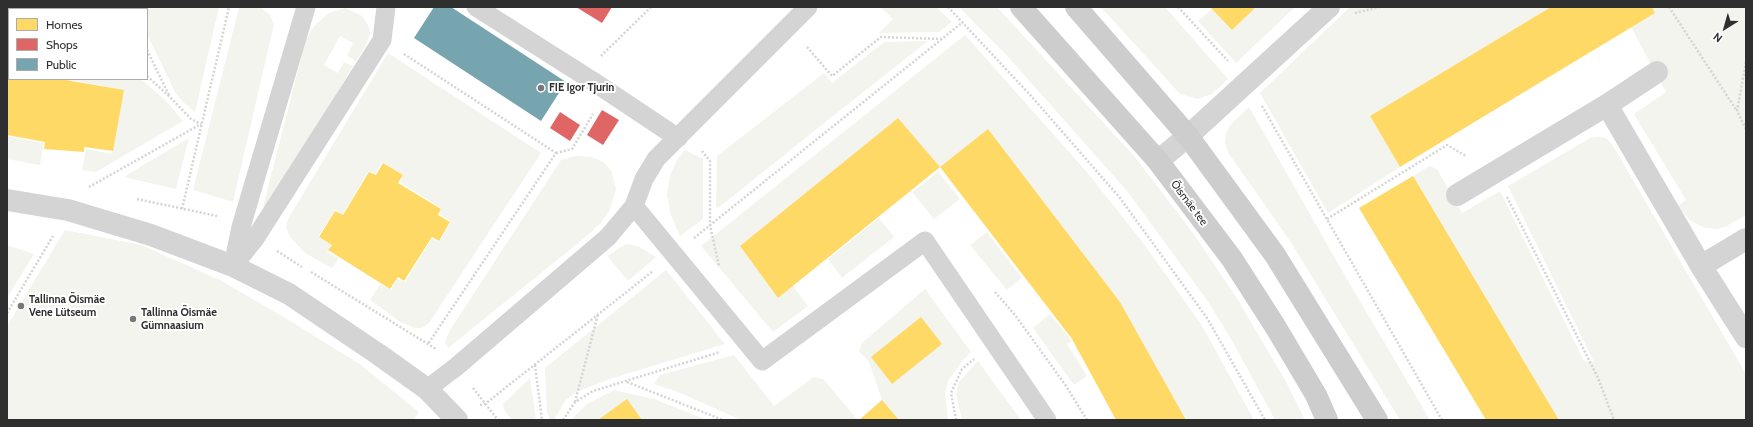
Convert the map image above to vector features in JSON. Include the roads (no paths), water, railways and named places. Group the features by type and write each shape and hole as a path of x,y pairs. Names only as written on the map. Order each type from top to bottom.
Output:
{"main road":[{"name":"Õismäe tee","path":"1022,7 1158,161 1232,259 1275,326 1316,395 1327,420"},
{"path":"1076,7 1188,136 1275,256 1376,420"},
{"path":"1316,395 1341,420"}],"street":[{"path":"1158,161 1248,82 1328,7"},
{"path":"1457,194 1607,105 1657,72"},
{"path":"1607,105 1701,266 1746,337"},
{"path":"7,200 68,210 151,235 233,266 289,294 427,389 457,420"},
{"path":"1701,266 1746,239"}],"lane":[{"path":"233,266 241,227 306,7"},
{"path":"233,266 256,237 382,40 386,7"},
{"path":"476,7 591,80 681,134"},
{"path":"427,389 456,367 608,237 634,206 644,179 656,159 808,7"},
{"path":"634,206 762,360 925,241 1047,420"}],"place":[{"name":"FIE Igor Tjurin","path":"541,88"},
{"name":"Tallinna Õismäe Vene Lütseum","path":"21,306"},
{"name":"Tallinna Õismäe Gümnaasium","path":"133,319"}]}
